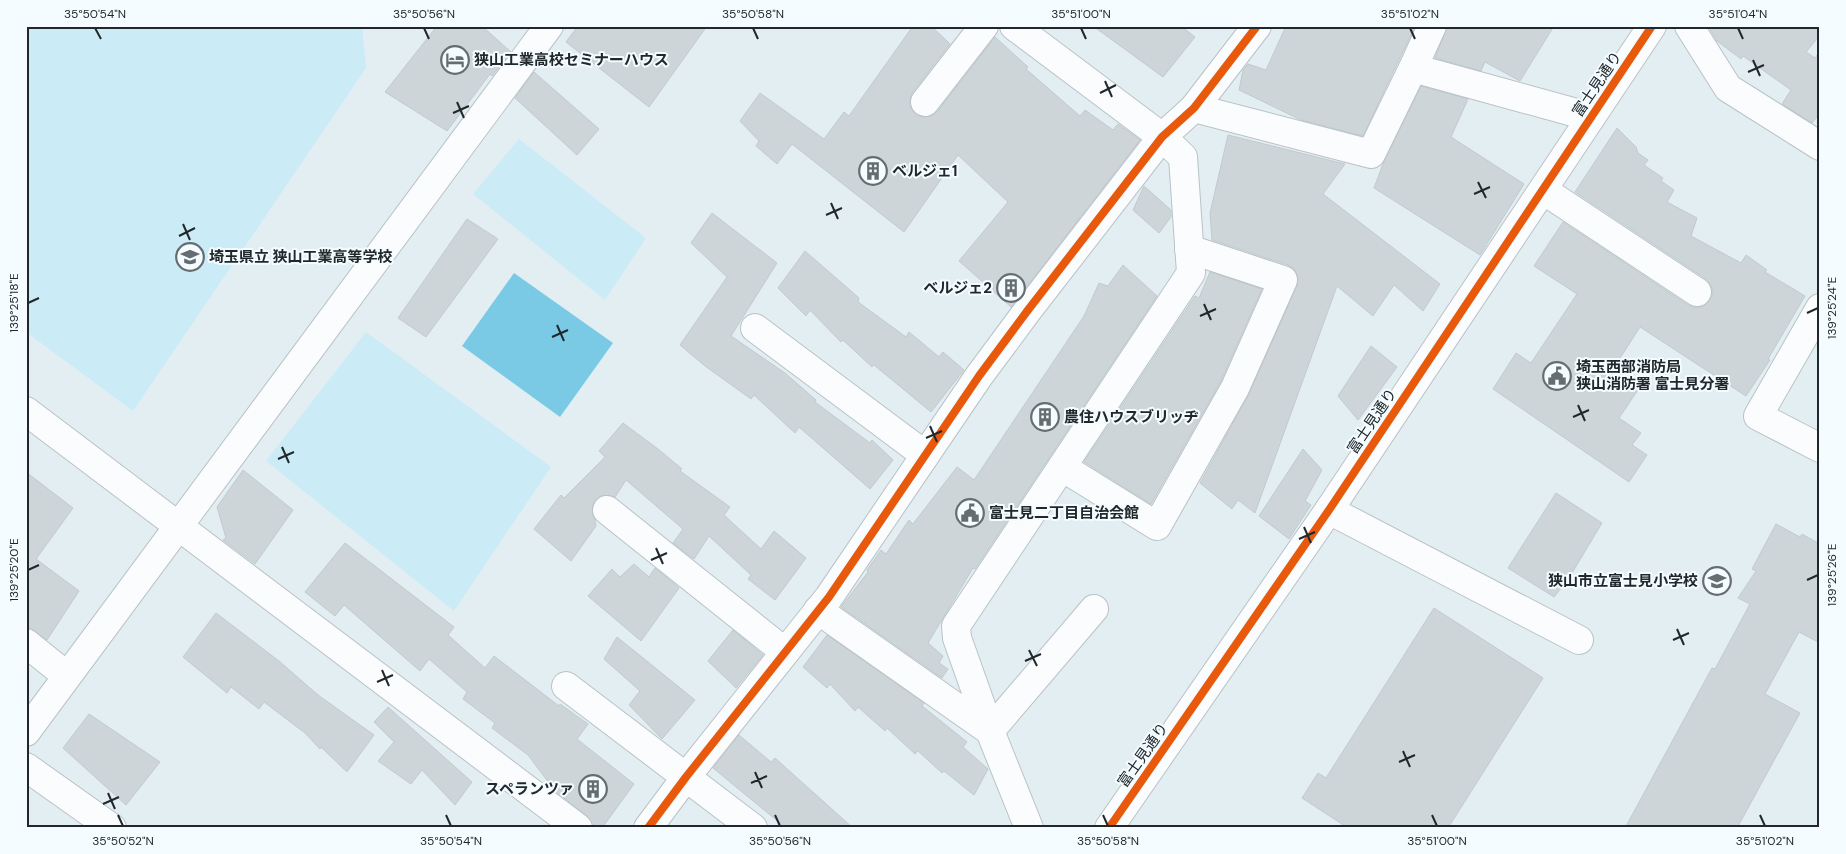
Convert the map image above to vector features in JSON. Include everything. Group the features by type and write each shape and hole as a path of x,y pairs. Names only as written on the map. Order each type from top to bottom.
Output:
{"street":[{"path":"26,732 550,26"},
{"path":"925,102 984,26"},
{"path":"1014,26 1162,137 1182,157 1190,273 956,626 957,638 990,732 1030,828"},
{"path":"648,828 818,610 1028,310 1162,137 1194,108 1258,26"},
{"path":"1194,108 1371,154 1432,26"},
{"name":"富士見通り","path":"1109,828 1329,510 1652,26"},
{"path":"1689,26 1728,88 1820,146"},
{"path":"1413,68 1591,116"},
{"path":"1543,190 1697,292"},
{"path":"1062,468 1158,526 1234,388 1284,280 1189,248"},
{"path":"1820,308 1758,416 1820,448"},
{"path":"755,328 925,455"},
{"path":"26,411 578,828"},
{"path":"607,510 785,652"},
{"path":"1329,510 1579,640"},
{"path":"990,732 1094,609"},
{"path":"818,610 990,732"},
{"path":"26,643 68,676"},
{"path":"566,686 753,828"},
{"path":"26,767 112,828"}],"shaded area":[{"name":"埼玉県立 狭山工業高等学校","path":"26,26 362,26 366,68 133,411 26,332"},
{"path":"519,139 646,238 605,300 473,194"},
{"path":"366,332 551,467 454,611 266,461"}],"water":[{"path":"514,273 613,343 560,417 462,346"}],"building":[{"name":"狭山工業高校セミナーハウス","path":"437,26 482,26 511,52 492,76 490,74 447,131 385,92"},
{"path":"578,26 707,26 649,107 566,42"},
{"path":"913,26 931,26 950,44 912,93 910,107 916,115 923,117 931,116 937,112 995,37 1028,67 1026,69 1080,116 1085,110 1113,130 1118,124 1140,140 1011,307 959,261 1008,202 958,155 904,232 792,144 777,164 756,146 759,141 740,121 760,93 824,139 844,112 849,116"},
{"path":"1093,26 1181,26 1195,37 1163,77"},
{"path":"1286,26 1415,26 1363,136 1301,120 1239,90 1243,70 1248,64 1266,70"},
{"path":"1447,26 1554,26 1520,81 1485,62 1481,71 1435,58"},
{"path":"1708,26 1820,26 1820,35 1806,52 1815,58 1820,51 1820,113 1812,123 1782,104 1791,90 1743,56 1741,59 1717,41"},
{"path":"534,72 599,129 577,155 515,98"},
{"path":"1421,86 1468,99 1451,137 1524,184 1480,255 1374,188 1383,164"},
{"path":"1617,128 1636,147 1638,153 1648,160 1644,165 1663,178 1661,181 1674,190 1667,202 1697,218 1691,236 1741,263 1746,255 1767,270 1765,272 1805,296 1768,359 1770,360 1746,396 1640,327 1613,369 1640,387 1619,418 1641,433 1632,445 1647,455 1629,482 1493,389 1516,353 1531,363 1577,294 1534,266 1563,222 1688,305 1696,308 1704,306 1710,300 1713,292 1706,279 1575,192"},
{"path":"1228,135 1345,164 1323,194 1440,284 1423,311 1394,285 1373,316 1337,286 1255,513 1238,500 1232,509 1200,483 1249,394 1297,286 1298,278 1295,270 1288,265 1212,240 1210,213"},
{"path":"1144,186 1171,210 1171,217 1159,233 1133,210"},
{"path":"712,213 777,263 731,336 785,373 816,400 815,402 870,443 872,440 893,460 870,489 799,427 795,433 754,395 751,399 705,366 680,345 727,277 691,243"},
{"path":"467,219 498,239 426,337 398,318"},
{"path":"805,251 859,298 858,302 906,337 909,332 939,357 943,352 964,370 931,412 874,365 872,367 843,340 841,342 810,310 806,316 778,288"},
{"path":"1123,265 1157,296 975,569 973,568 928,643 943,656 939,663 948,669 942,678 841,607 868,572 867,570 881,550 886,554 909,520 913,524 957,467 974,480 1084,316 1099,283 1108,286"},
{"path":"1210,272 1262,289 1221,381 1151,504 1084,462 1195,296 1199,298"},
{"path":"1371,346 1397,367 1358,420 1338,396"},
{"path":"623,423 682,469 680,471 730,507 724,515 761,549 774,531 806,558 775,600 748,579 751,575 709,536 694,559 673,543 683,529 626,480 615,497 602,495 595,501 592,508 596,526 571,561 534,529 561,495 564,498 605,457 599,451"},
{"path":"1303,449 1322,470 1305,501 1311,505 1289,539 1259,516"},
{"path":"243,470 293,510 255,564 223,540 226,538 217,507"},
{"path":"26,472 73,508 36,559 79,591 47,640 26,626"},
{"path":"1556,493 1602,523 1569,578 1554,597 1508,568"},
{"path":"1776,524 1800,537 1802,534 1820,544 1820,643 1799,632 1765,694 1800,713 1737,828 1625,828 1712,668 1715,669 1750,604 1738,598 1756,571 1752,569"},
{"path":"345,543 454,627 448,635 485,668 494,656 559,706 560,704 588,724 577,739 634,784 602,828 595,828 587,816 555,791 528,755 492,728 495,723 463,699 467,692 429,659 420,671 344,605 335,616 305,592"},
{"path":"634,564 649,577 655,568 679,588 641,641 588,596 612,569 620,577"},
{"path":"1434,608 1543,678 1448,828 1348,828 1302,798 1318,773 1326,778"},
{"path":"216,613 279,661 318,695 374,735 347,772 321,747 320,749 305,733 264,702 259,709 231,687 227,693 183,657"},
{"path":"733,630 763,655 736,688 708,661"},
{"path":"827,635 924,703 922,706 967,742 963,747 988,769 974,795 944,771 942,773 918,751 915,754 887,728 885,731 858,707 855,711 830,684 827,688 803,667"},
{"path":"617,637 695,700 662,739 629,705 640,691 604,659"},
{"path":"388,707 472,782 455,805 422,770 411,784 378,761 394,742 374,722"},
{"path":"89,714 160,762 126,805 63,748"},
{"path":"739,735 771,762 775,758 853,828 786,828 713,768"}],"cycle path":[{"path":"648,828 686,777 829,597 979,376 1028,310 1162,137 1194,108 1257,26"},
{"path":"1109,828 1329,510 1652,26"}],"place":[{"name":"狭山工業高校セミナーハウス","path":"455,60"},
{"name":"ベルジェ1","path":"873,171"},
{"name":"埼玉県立 狭山工業高等学校","path":"190,257"},
{"name":"ベルジェ2","path":"1011,288"},
{"name":"埼玉西部消防局 狭山消防署 富士見分署","path":"1557,376"},
{"name":"農住ハウスブリッヂ","path":"1045,417"},
{"name":"富士見二丁目自治会館","path":"970,513"},
{"name":"狭山市立富士見小学校","path":"1717,581"},
{"name":"スペランツァ","path":"593,789"}]}
